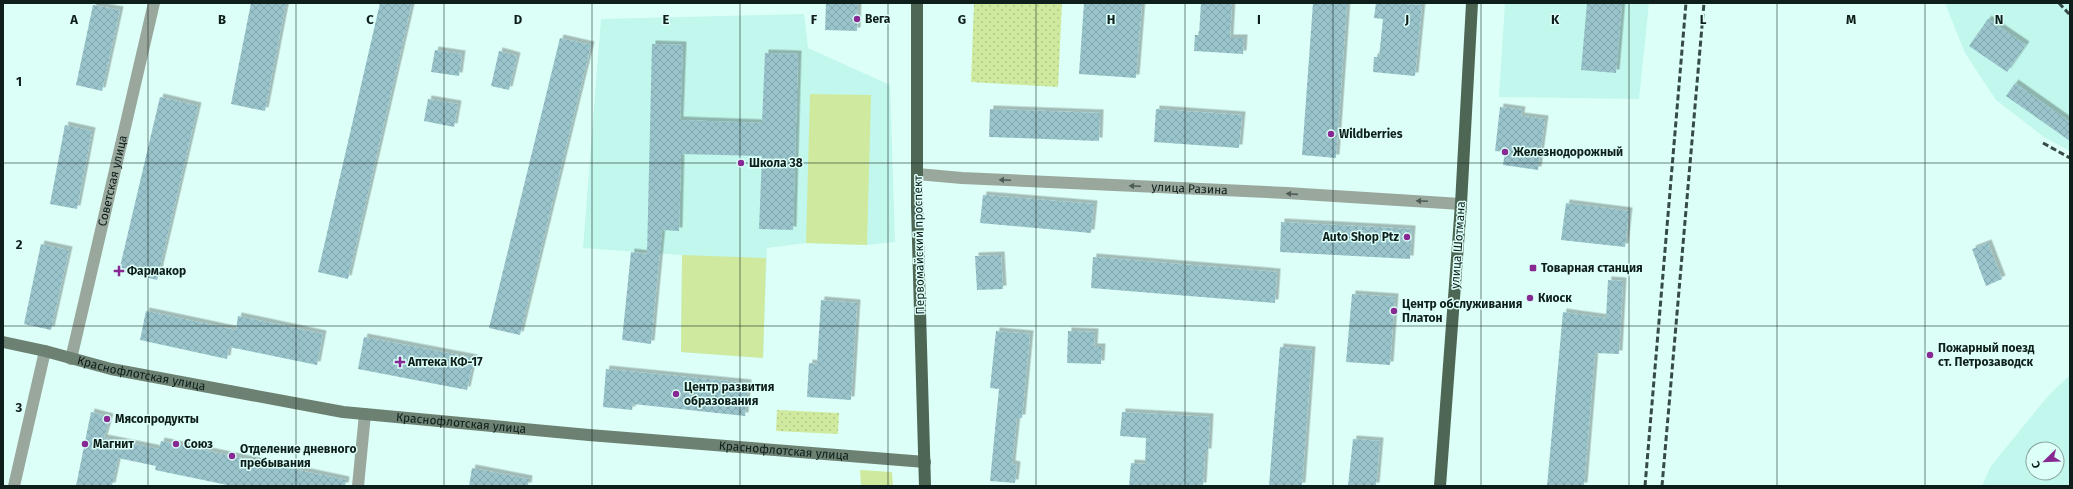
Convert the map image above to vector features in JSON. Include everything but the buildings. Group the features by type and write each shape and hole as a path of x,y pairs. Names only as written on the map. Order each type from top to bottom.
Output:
{"main road":[{"name":"Первомайский проспект","path":"917,3 917,206 925,486"},
{"name":"улица Шотмана","path":"1440,486 1461,204 1472,3"}],"street":[{"name":"Советская улица","path":"71,359 154,3"},
{"name":"улица Разина","path":"917,174 962,178 1287,193 1461,204"},
{"name":"Краснофлотская улица","path":"3,342 45,351 111,369 343,412 589,435 925,462"},
{"path":"14,486 45,351"},
{"path":"358,486 365,414"}],"shaded area":[{"path":"1505,3 1649,3 1639,99 1499,97"},
{"path":"1945,3 2070,3 2070,151 2044,137 1996,100 1965,53"},
{"name":"Школа 38","path":"804,14 808,48 890,85 895,242 867,245 806,243 767,248 763,358 681,352 682,255 583,248 601,19"},
{"path":"2070,375 2070,486 1982,486 1991,466 2048,396"}],"green space":[{"path":"974,3 1062,3 1058,87 971,82"},
{"path":"810,94 871,95 867,245 806,243"},
{"path":"682,255 766,258 763,358 681,352"},
{"path":"777,410 839,413 838,434 776,431"},
{"path":"860,470 892,472 893,486 861,486"}],"railway":[{"path":"1645,486 1686,3"},
{"path":"1662,486 1704,3"},
{"path":"2059,3 2070,15"},
{"path":"2043,143 2070,158"}],"place":[{"name":"Вега","path":"857,19"},
{"name":"Wildberries","path":"1331,134"},
{"name":"Железнодорожный","path":"1505,152"},
{"name":"Школа 38","path":"741,163"},
{"name":"Auto Shop Ptz","path":"1407,237"},
{"name":"Товарная станция","path":"1533,268"},
{"name":"Фармакор","path":"119,271"},
{"name":"Киоск","path":"1530,298"},
{"name":"Центр обслуживания Платон","path":"1394,311"},
{"name":"Пожарный поезд ст. Петрозаводск","path":"1930,355"},
{"name":"Аптека КФ-17","path":"400,362"},
{"name":"Центр развития образования","path":"676,394"},
{"name":"Мясопродукты","path":"107,419"},
{"name":"Магнит","path":"85,444"},
{"name":"Союз","path":"176,444"},
{"name":"Отделение дневного пребывания","path":"232,456"}]}
